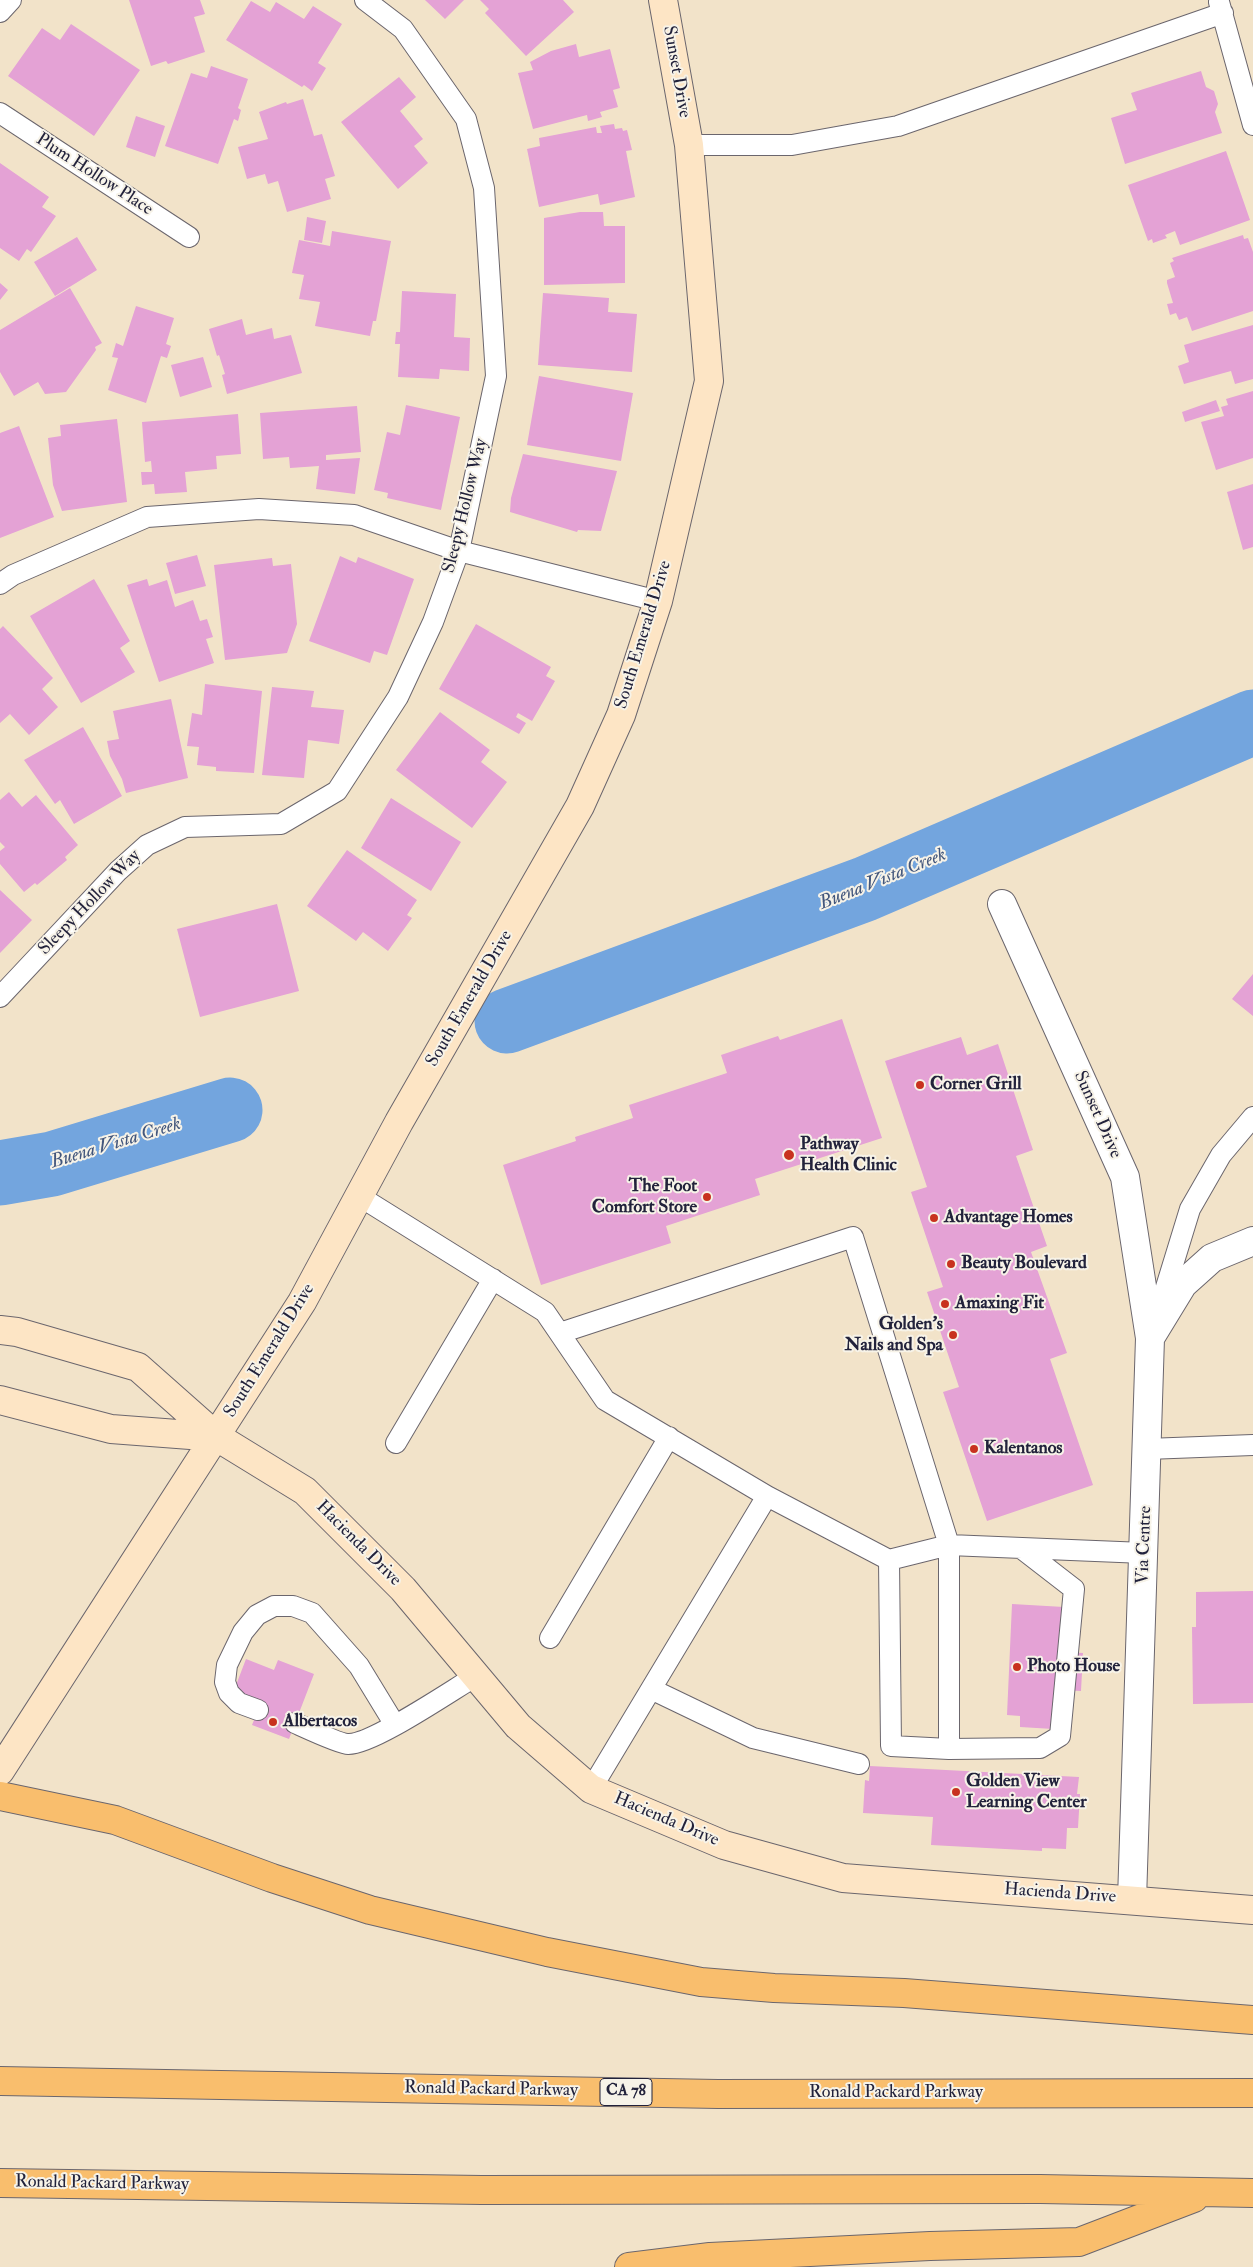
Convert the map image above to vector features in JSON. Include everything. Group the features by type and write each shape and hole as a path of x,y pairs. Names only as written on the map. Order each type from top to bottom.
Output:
{"highway":[{"path":"0,1796 115,1820 272,1878 370,1910 547,1952 702,1982 774,1988 904,1993 1253,2020"},
{"name":"Ronald Packard Parkway","path":"0,2081 718,2094 1253,2093"},
{"name":"Ronald Packard Parkway","path":"0,2183 482,2190 1040,2189 1206,2194 1253,2193"},
{"path":"629,2267 720,2257 930,2246 1079,2242 1206,2194"}],"main road":[{"name":"Sunset Drive","path":"663,0 689,145"},
{"name":"South Emerald Drive","path":"0,1771 302,1302 399,1122 580,806 620,715 658,602 709,381 689,145"},
{"name":"Hacienda Drive","path":"0,1330 18,1332 138,1367 216,1436 306,1491 403,1589 518,1726 591,1788 724,1845 843,1878 1253,1910"},
{"name":"Hacienda Drive","path":"0,1400 111,1429 216,1436"}],"street":[{"name":"Sunset Drive","path":"1002,904 1126,1177 1150,1338"},
{"name":"Via Centre","path":"1132,1900 1150,1338 1183,1284 1212,1258 1253,1241"}],"lane":[{"path":"0,12 10,0"},
{"name":"Sleepy Hollow Way","path":"0,997 118,871 147,845 185,828 281,824 337,791 398,697 434,622 458,551 496,376 484,188 466,119 404,29 365,0"},
{"path":"689,145 792,145 898,126 1221,7 1253,125"},
{"name":"Plum Hollow Place","path":"0,113 189,237"},
{"path":"0,584 12,575 146,516 259,509 354,515 458,551 658,602"},
{"path":"1150,1338 1190,1209 1221,1155 1253,1117"},
{"path":"359,1196 545,1312 605,1400 767,1496 889,1560 948,1545 1144,1553"},
{"path":"560,1333 853,1237 948,1545 949,1749"},
{"path":"396,1443 493,1279"},
{"path":"550,1638 669,1437"},
{"path":"1147,1449 1253,1445"},
{"path":"591,1788 767,1496"},
{"path":"889,1560 891,1746 949,1749 1040,1748 1060,1736 1074,1589 1022,1548"},
{"path":"258,1710 239,1702 229,1694 225,1682 227,1665 243,1632 257,1615 274,1606 293,1606 312,1613 359,1666 395,1725"},
{"path":"295,1723 348,1744 369,1738 395,1725 476,1676"},
{"path":"651,1689 753,1738 859,1764"}],"building":[{"path":"129,0 200,0 205,14 194,17 205,52 168,64 166,61 151,66"},
{"path":"425,0 464,0 445,19"},
{"path":"480,0 563,0 574,12 526,56 485,13 489,9"},
{"path":"251,1 270,12 276,2 304,19 313,6 342,24 318,63 326,68 312,91 304,85 302,87 226,40"},
{"path":"71,24 140,70 94,136 8,76 42,28 60,40"},
{"path":"576,44 579,57 610,49 620,88 613,90 618,107 600,112 602,117 588,121 587,115 533,129 518,73 533,70 530,62 551,51"},
{"path":"211,66 248,79 238,108 241,110 238,121 234,119 218,164 165,146 191,73 207,78"},
{"path":"1201,71 1206,87 1214,91 1218,104 1215,112 1222,133 1125,164 1111,118 1137,110 1131,93"},
{"path":"399,77 416,97 400,111 423,139 414,146 428,163 398,189 341,122"},
{"path":"303,99 314,136 322,134 335,176 325,179 331,199 287,212 278,181 268,184 265,174 247,179 238,147 268,139 259,112 286,102 287,104"},
{"path":"136,116 165,126 155,157 126,147"},
{"path":"614,124 615,129 622,128 623,131 627,130 632,150 626,151 635,197 600,205 598,194 539,207 527,149 540,146 539,138 596,127 597,133 602,133 600,126"},
{"path":"1226,151 1250,220 1180,245 1175,231 1165,235 1167,238 1153,243 1152,239 1148,241 1128,185"},
{"path":"0,163 49,197 42,207 56,216 31,252 27,249 19,261 0,248"},
{"path":"580,212 603,212 604,226 625,226 625,283 544,285 544,218"},
{"path":"307,217 326,221 322,243 304,240"},
{"path":"332,231 391,241 376,321 373,321 370,336 315,326 320,302 299,299 304,275 292,273 299,240 330,246"},
{"path":"1243,235 1244,239 1248,238 1253,252 1253,311 1192,331 1187,317 1179,320 1176,313 1170,315 1167,304 1173,303 1167,280 1175,277 1170,263 1174,261 1172,258"},
{"path":"77,237 97,270 55,296 34,262"},
{"path":"0,283 8,290 0,300"},
{"path":"70,288 102,343 95,347 96,350 66,392 45,394 38,382 14,396 0,372 0,330"},
{"path":"402,291 456,294 454,337 470,338 469,371 440,369 439,379 398,377 400,344 395,344 396,332 400,332"},
{"path":"543,293 609,298 608,312 637,314 632,372 538,365"},
{"path":"136,306 174,318 166,344 171,346 167,358 161,356 146,403 108,390 118,358 112,357 116,343 123,346"},
{"path":"242,319 246,335 272,328 274,339 291,335 302,373 227,394 222,375 225,374 219,355 217,356 209,329"},
{"path":"1253,325 1253,379 1235,384 1231,371 1184,384 1178,366 1189,362 1184,345"},
{"path":"203,357 212,387 180,397 171,365"},
{"path":"539,376 633,393 621,461 527,445"},
{"path":"1253,391 1253,458 1216,470 1201,422 1224,416 1221,407 1228,405 1226,399"},
{"path":"1216,400 1220,411 1185,422 1182,412"},
{"path":"406,405 460,417 441,510 387,498 388,493 374,490 387,432 400,435"},
{"path":"357,406 361,452 326,455 326,460 360,458 355,494 316,489 319,466 290,468 289,457 263,459 260,413"},
{"path":"238,414 241,454 216,456 217,469 185,472 187,492 155,494 154,484 142,485 141,472 152,472 151,461 145,462 142,422"},
{"path":"117,419 127,502 62,511 53,485 48,438 61,436 60,425"},
{"path":"19,426 54,517 0,538 0,433"},
{"path":"523,454 617,471 601,531 578,530 577,532 510,512 511,498"},
{"path":"1253,484 1253,547 1243,550 1227,492"},
{"path":"197,555 206,586 175,594 166,563"},
{"path":"340,556 356,563 358,557 414,579 387,655 374,651 370,663 309,641"},
{"path":"272,558 273,566 291,564 297,624 287,653 225,660 214,565"},
{"path":"94,579 130,641 120,648 135,672 81,703 30,616"},
{"path":"147,579 149,586 167,580 175,607 193,600 200,621 207,619 213,637 206,639 214,663 159,682 127,585"},
{"path":"476,624 551,667 546,676 555,681 532,721 518,713 516,717 526,723 519,734 439,689"},
{"path":"3,626 53,678 42,689 58,707 29,735 10,714 0,723 0,629"},
{"path":"205,684 262,691 254,773 216,771 216,767 197,765 199,747 187,746 192,713 202,715"},
{"path":"272,687 314,691 311,707 344,710 339,744 308,740 304,778 262,775"},
{"path":"171,699 188,778 126,793 122,779 110,756 107,741 119,739 113,711"},
{"path":"440,712 490,750 481,762 507,782 472,828 396,770"},
{"path":"83,727 122,796 74,824 60,800 55,804 24,760"},
{"path":"9,792 22,807 36,795 78,845 65,857 67,860 37,885 35,883 24,892 0,864 0,851 5,847 0,842 0,800"},
{"path":"391,798 461,842 431,891 361,848"},
{"path":"347,850 417,900 407,915 412,918 388,951 363,932 356,941 307,906"},
{"path":"0,890 32,920 0,953"},
{"path":"277,904 299,991 200,1017 177,929"},
{"path":"1253,974 1253,1016 1232,999"},
{"path":"842,1019 882,1138 755,1179 760,1195 666,1226 671,1243 541,1285 503,1165 576,1141 575,1137 633,1118 629,1105 727,1073 721,1055 778,1036 780,1040"},
{"path":"961,1037 967,1055 998,1044 1033,1150 1016,1156 1047,1246 1031,1252 1067,1353 1050,1359 1093,1485 987,1521 943,1392 959,1387 927,1292 943,1287 911,1192 927,1187 885,1061"},
{"path":"1253,1591 1253,1703 1193,1704 1192,1627 1196,1627 1196,1592"},
{"path":"1012,1604 1064,1607 1062,1652 1083,1653 1081,1691 1059,1690 1053,1729 1020,1727 1020,1716 1007,1715"},
{"path":"246,1659 274,1670 278,1660 314,1674 289,1739 252,1725 258,1710 233,1693"},
{"path":"870,1766 1079,1777 1077,1794 1080,1794 1078,1828 1067,1828 1066,1849 1042,1848 1042,1851 931,1845 933,1817 863,1813 865,1780 869,1781"}],"waterway":[{"name":"Buena Vista Creek","path":"507,1021 865,889 1253,722"},
{"name":"Buena Vista Creek","path":"0,1173 52,1164 230,1110"}],"place":[{"name":"Corner Grill","path":"920,1085"},
{"name":"Pathway Health Clinic","path":"789,1155"},
{"name":"The Foot Comfort Store","path":"707,1197"},
{"name":"Advantage Homes","path":"934,1218"},
{"name":"Beauty Boulevard","path":"951,1264"},
{"name":"Amaxing Fit","path":"945,1304"},
{"name":"Golden's Nails and Spa","path":"953,1335"},
{"name":"Kalentanos","path":"974,1449"},
{"name":"Photo House","path":"1017,1667"},
{"name":"Albertacos","path":"273,1722"},
{"name":"Golden View Learning Center","path":"956,1792"}]}
